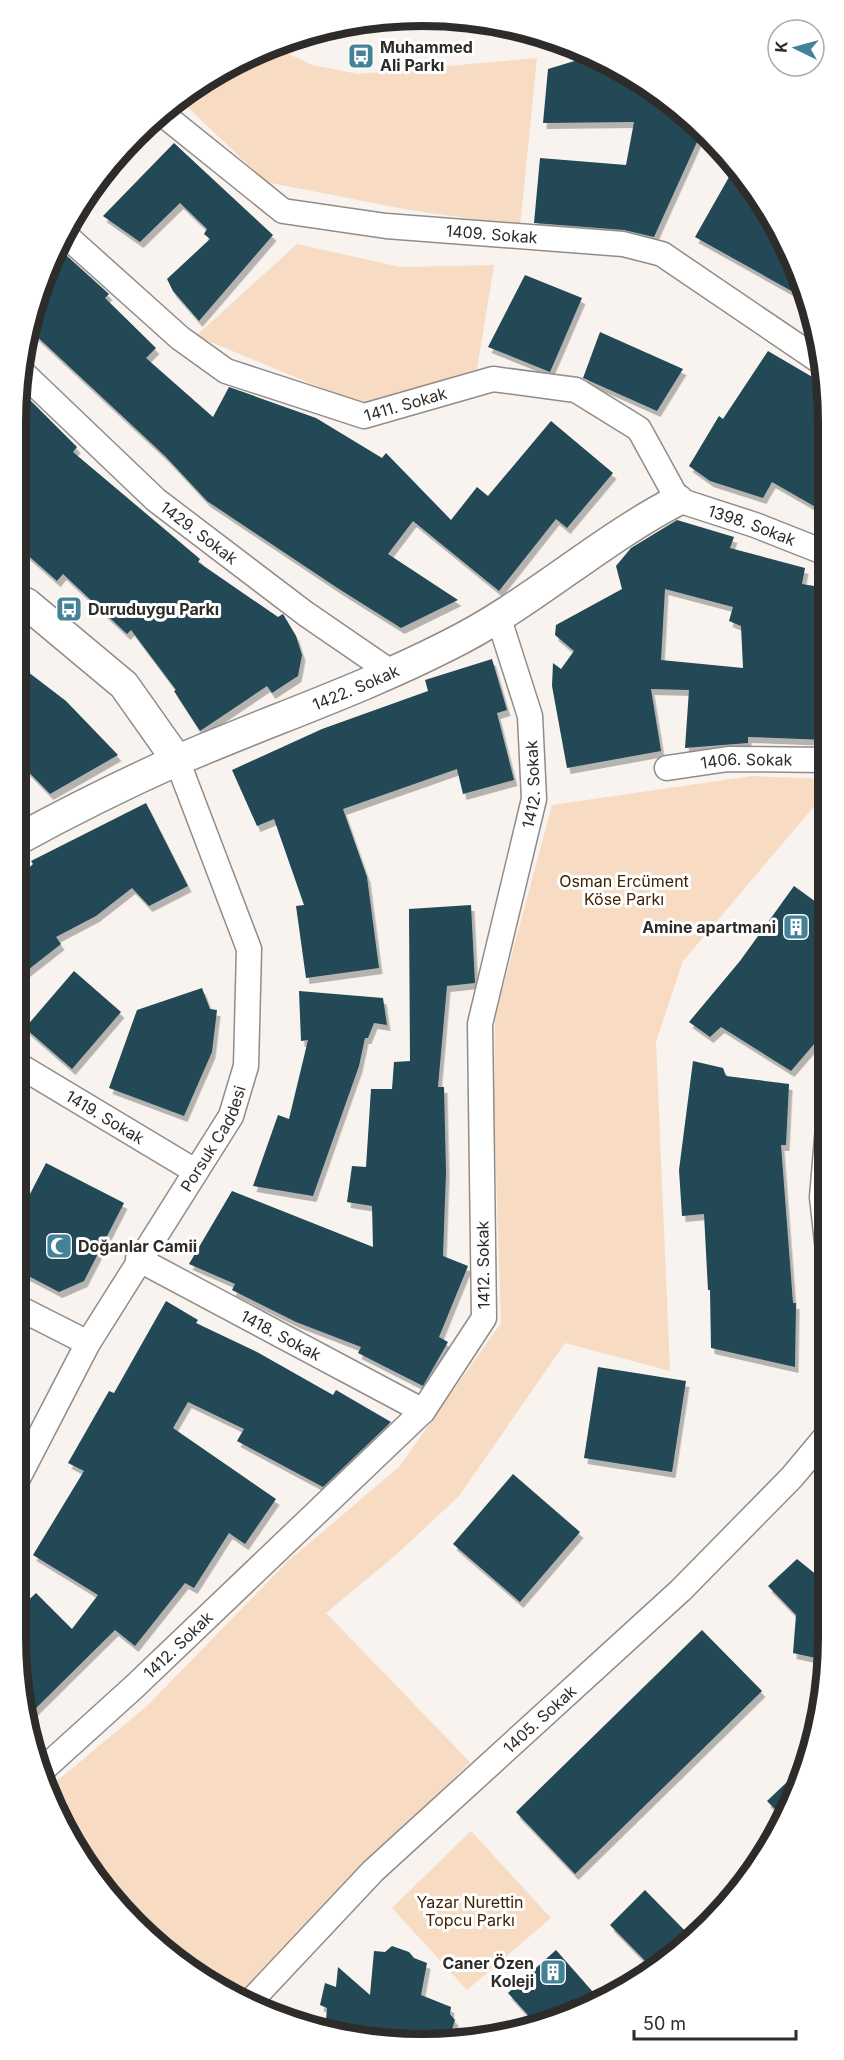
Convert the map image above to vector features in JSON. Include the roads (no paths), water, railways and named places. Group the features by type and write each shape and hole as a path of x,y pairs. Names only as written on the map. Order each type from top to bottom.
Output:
{"street":[{"name":"1409. Sokak","path":"168,118 283,211 386,226 623,244 662,254 813,355"},
{"name":"1411. Sokak","path":"74,234 180,338 226,371 364,416 494,379 576,390 639,429 678,500"},
{"name":"1429. Sokak","path":"28,378 156,500 306,614 392,673"},
{"name":"1398. Sokak","path":"678,500 755,525 818,550"},
{"name":"1422. Sokak","path":"26,836 177,760 392,673 499,619 644,518 678,500"},
{"path":"26,604 124,685 177,760"},
{"name":"1412. Sokak","path":"47,1766 134,1687 423,1411 484,1318 480,1024 534,800 530,716 499,619"},
{"name":"1406. Sokak","path":"667,768 728,759 818,760"},
{"name":"Porsuk Caddesi","path":"26,1463 88,1343 138,1259 231,1116 246,1066 249,949 177,760"},
{"name":"1419. Sokak","path":"26,1070 195,1171"},
{"name":"1418. Sokak","path":"138,1259 423,1411"},
{"path":"26,1312 88,1343"},
{"name":"1405. Sokak","path":"254,1997 374,1871 681,1590 792,1477 818,1446"}],"place":[{"name":"Muhammed Ali Parkı","path":"361,56"},
{"name":"Duruduygu Parkı","path":"69,609"},
{"name":"Amine apartmani","path":"796,927"},
{"name":"Doğanlar Camii","path":"59,1246"},
{"name":"Caner Özen Koleji","path":"553,1972"}],"park label":[{"name":"Osman Ercüment Köse Parkı","path":"624,890"},
{"name":"Yazar Nurettin Topcu Parkı","path":"470,1911"}]}
